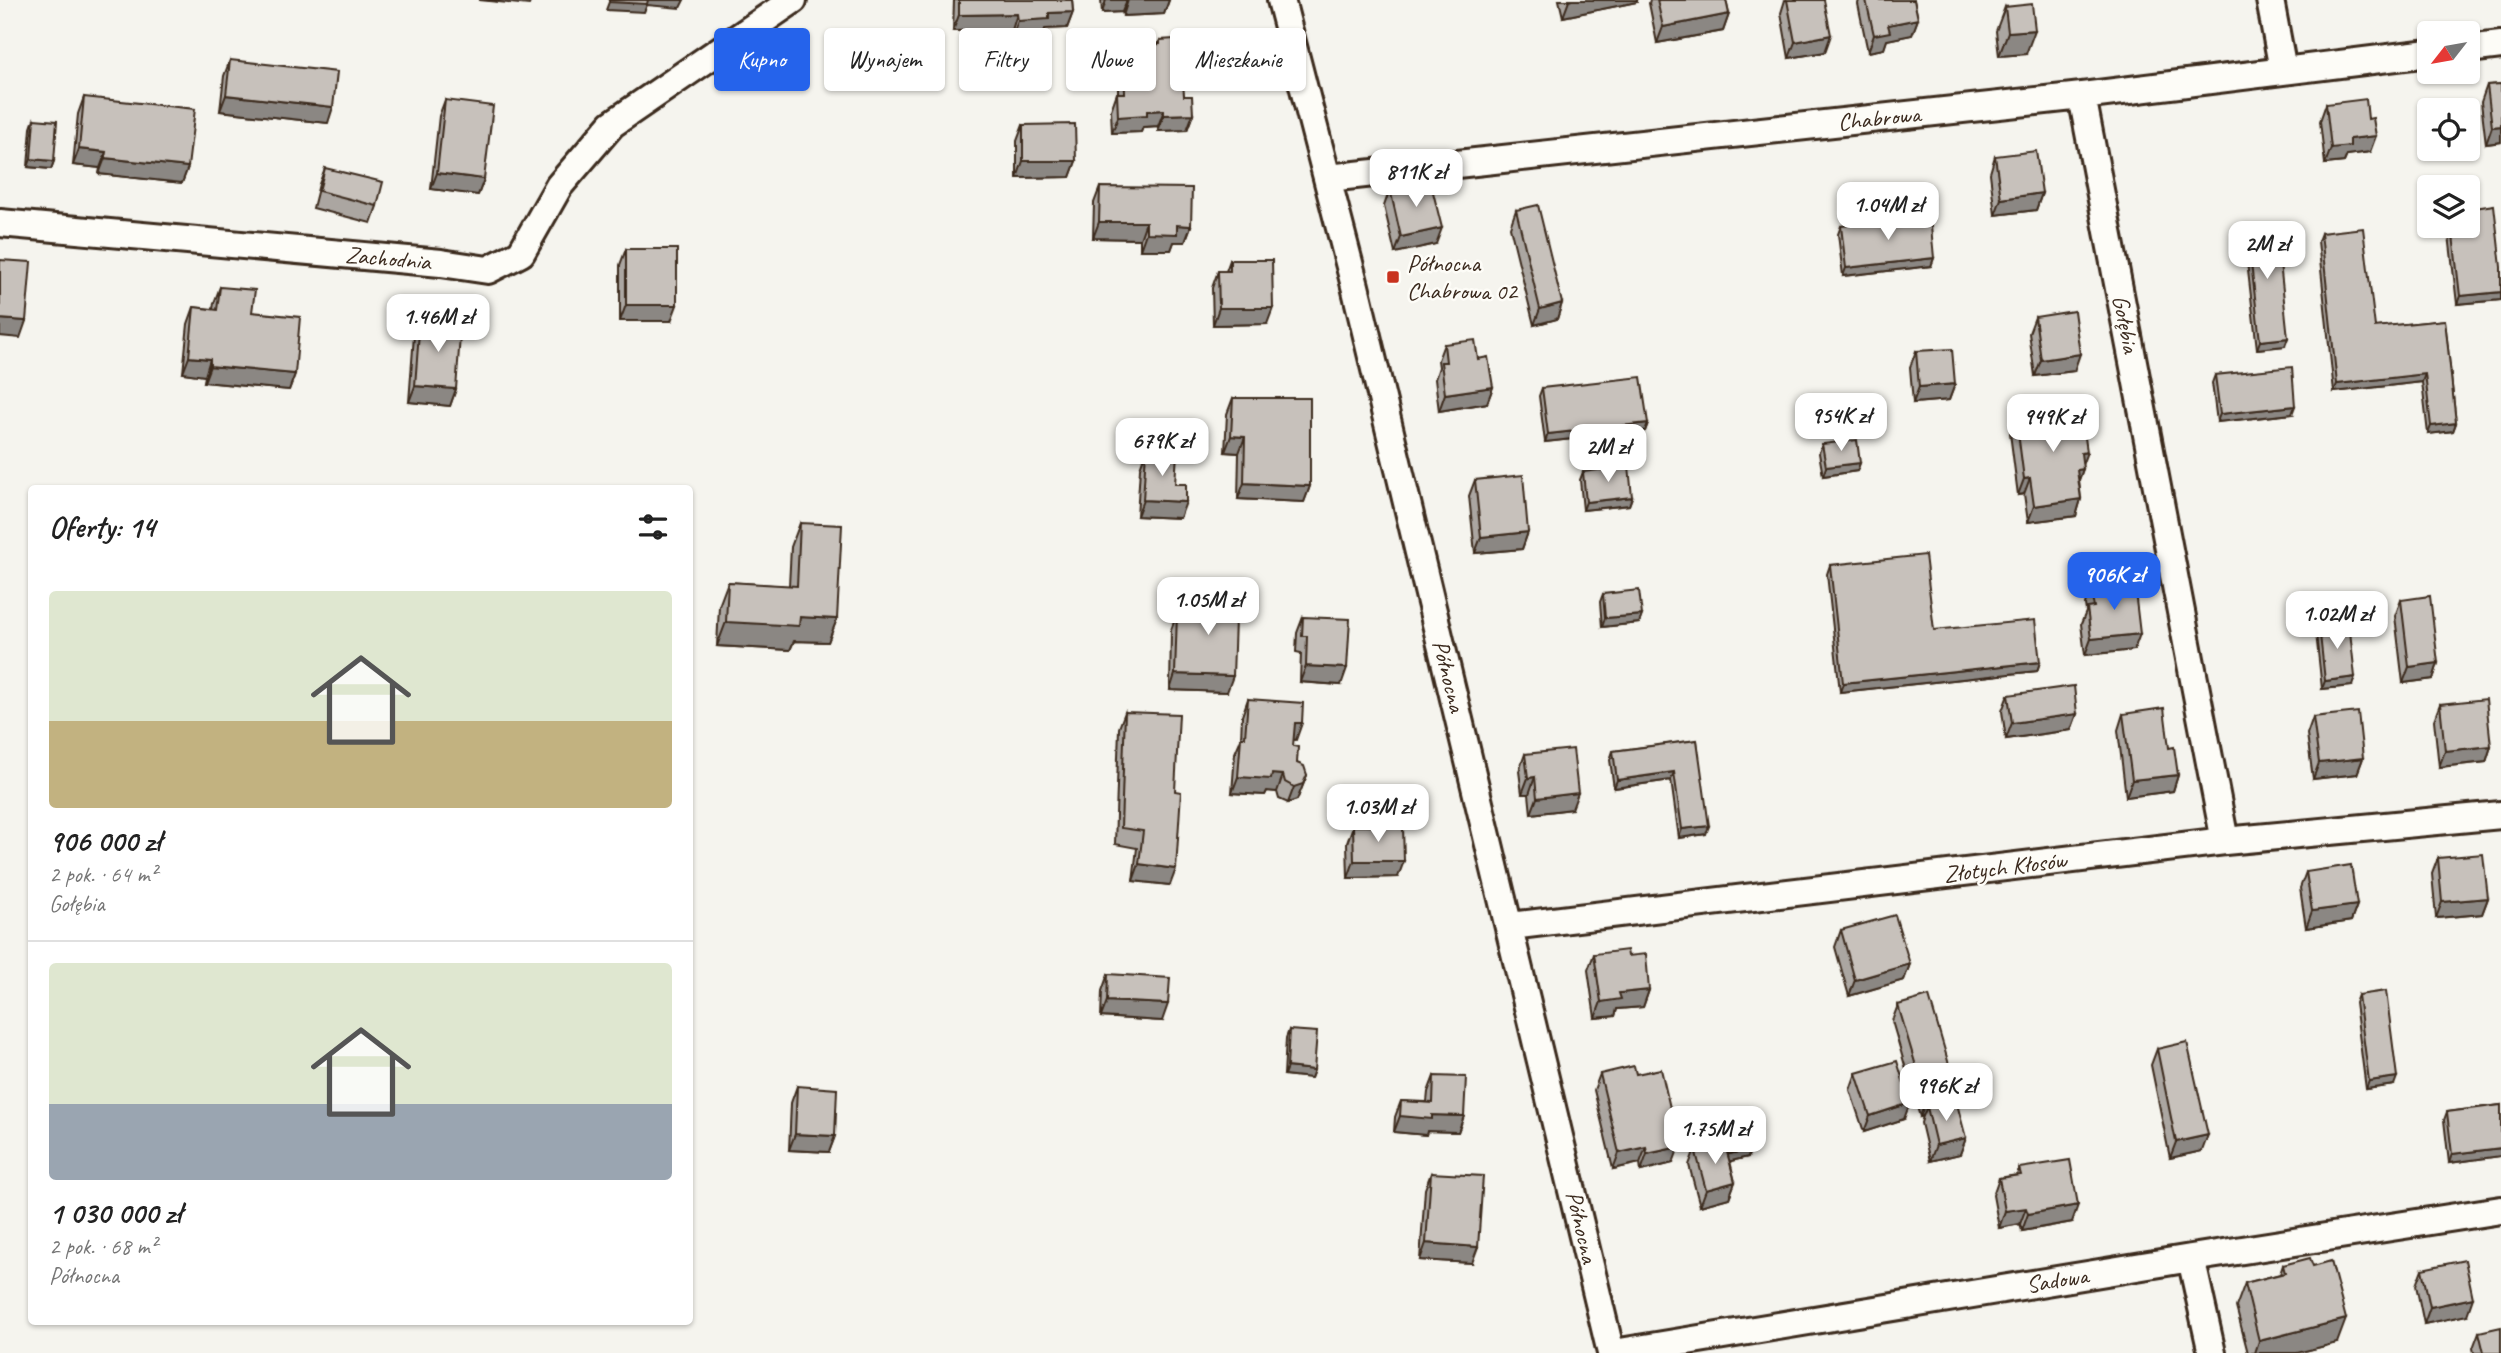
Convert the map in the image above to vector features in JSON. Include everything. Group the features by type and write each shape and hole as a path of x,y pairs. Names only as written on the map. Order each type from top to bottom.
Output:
{"street":[{"name":"Zachodnia","path":"0,223 441,263 488,270 521,253 559,186 612,124 793,0"},
{"name":"Północna","path":"1280,0 1328,178 1613,1353"},
{"path":"2270,0 2283,70"},
{"path":"2480,48 2501,45"},
{"name":"Chabrowa","path":"1328,178 2082,96 2417,54"},
{"name":"Gołębia","path":"2082,96 2225,841"},
{"name":"Złotych Kłosów","path":"1510,926 2225,841 2501,815"},
{"name":"Sadowa","path":"1613,1353 2501,1210"},
{"path":"2191,1258 2213,1353"}],"building":[{"path":"609,0 648,0 647,4"},
{"path":"959,0 1072,0 1073,12 1049,13 1049,19 1018,21 1017,14 959,15"},
{"path":"1657,0 1726,0 1729,14 1663,27"},
{"path":"1787,0 1824,0 1831,35 1795,42"},
{"path":"1866,0 1914,0 1918,19 1888,25 1890,32 1874,35"},
{"path":"2032,4 2035,30 2008,32 2005,7"},
{"path":"1170,39 1170,91 1184,91 1184,96 1192,96 1193,114 1164,115 1164,110 1147,111 1147,115 1118,117 1117,93 1156,91 1156,44 1160,44 1160,40"},
{"path":"230,60 337,72 333,107 226,95"},
{"path":"2501,84 2501,126 2492,127 2487,85"},
{"path":"84,97 195,109 188,167 105,158 106,152 79,149"},
{"path":"2366,99 2368,119 2373,118 2376,136 2350,139 2350,146 2331,148 2326,104"},
{"path":"445,100 493,106 484,179 437,173"},
{"path":"34,119 57,121 54,161 31,159"},
{"path":"1075,124 1076,161 1023,161 1023,125"},
{"path":"2036,151 2042,193 2001,199 1995,156"},
{"path":"325,168 383,182 377,206 319,191"},
{"path":"1430,180 1442,228 1401,237 1390,189"},
{"path":"1100,187 1192,188 1191,226 1177,225 1177,234 1146,233 1146,222 1099,222"},
{"path":"1538,205 1562,303 1540,309 1516,210"},
{"path":"2494,205 2501,292 2460,296 2453,238 2480,238 2480,207"},
{"path":"1930,216 1934,258 1846,268 1841,226"},
{"path":"2276,225 2288,338 2260,341 2250,254 2241,255 2239,240 2249,240 2248,228"},
{"path":"2363,228 2375,327 2445,320 2456,423 2431,426 2425,374 2337,384 2321,233"},
{"path":"626,249 677,249 677,305 626,305"},
{"path":"0,260 31,262 26,321 0,319"},
{"path":"1230,260 1272,260 1273,308 1219,308 1218,271 1230,271"},
{"path":"220,287 255,290 252,312 300,317 295,374 210,366 210,359 189,357 194,307 217,310"},
{"path":"2074,311 2080,354 2041,360 2035,317"},
{"path":"420,319 461,323 456,389 415,386"},
{"path":"1475,340 1478,359 1488,357 1493,387 1445,394 1441,362 1446,362 1444,344"},
{"path":"1952,349 1955,384 1919,387 1916,351"},
{"path":"2292,367 2295,406 2220,414 2215,375"},
{"path":"1641,377 1648,423 1548,434 1542,388"},
{"path":"1233,398 1310,398 1310,486 1244,483 1245,437 1231,436"},
{"path":"2081,408 2087,452 2081,453 2083,469 2077,470 2081,499 2034,506 2030,478 2024,479 2016,417"},
{"path":"1857,440 1860,463 1826,467 1822,444"},
{"path":"1146,451 1177,453 1175,484 1186,484 1186,502 1143,500"},
{"path":"1629,466 1632,497 1586,502 1583,472"},
{"path":"1523,475 1528,532 1481,537 1475,480"},
{"path":"800,523 842,525 837,619 800,617 799,626 726,622 728,582 797,586"},
{"path":"1925,555 1934,630 2035,620 2040,662 1843,683 1830,565"},
{"path":"2134,583 2140,634 2091,639 2087,608 2094,607 2090,588"},
{"path":"1205,590 1236,591 1233,676 1175,674 1177,614 1204,615"},
{"path":"1639,590 1642,615 1605,618 1603,594"},
{"path":"2430,596 2438,663 2409,667 2401,600"},
{"path":"1303,617 1350,619 1347,668 1306,666 1307,636 1302,636"},
{"path":"2349,622 2355,677 2325,681 2319,625"},
{"path":"2074,686 2077,714 2012,723 2008,695"},
{"path":"1248,699 1303,703 1302,723 1295,723 1293,746 1298,747 1297,763 1304,766 1307,775 1303,784 1294,787 1285,782 1283,775 1272,774 1271,779 1238,777 1241,737 1245,737"},
{"path":"2486,699 2491,746 2445,751 2440,704"},
{"path":"2164,708 2169,748 2174,747 2178,775 2132,780 2123,714"},
{"path":"1125,712 1179,714 1175,791 1181,792 1176,869 1139,864 1143,831 1121,828"},
{"path":"2358,712 2363,758 2319,763 2313,717"},
{"path":"1697,740 1709,826 1682,829 1674,772 1617,780 1613,751"},
{"path":"1573,749 1578,793 1537,798 1535,777 1528,778 1525,754"},
{"path":"1353,826 1403,826 1404,861 1354,861"},
{"path":"2483,854 2488,898 2442,902 2438,858"},
{"path":"2351,865 2357,905 2312,911 2306,872"},
{"path":"1895,915 1910,964 1855,980 1841,930"},
{"path":"1627,950 1628,956 1646,954 1649,990 1619,993 1621,999 1601,1002 1594,954"},
{"path":"1108,974 1170,978 1168,1004 1107,1001"},
{"path":"2386,991 2397,1077 2369,1081 2358,995"},
{"path":"1929,996 1957,1092 1926,1100 1898,1005"},
{"path":"1289,1030 1317,1032 1314,1070 1287,1067"},
{"path":"2187,1042 2208,1135 2176,1142 2157,1049"},
{"path":"1897,1061 1910,1103 1870,1116 1856,1073"},
{"path":"1634,1066 1636,1074 1661,1069 1679,1147 1647,1154 1646,1147 1619,1153 1600,1074"},
{"path":"1434,1076 1466,1077 1464,1116 1432,1115 1432,1119 1400,1116 1401,1101 1433,1103"},
{"path":"797,1086 837,1089 835,1136 795,1134"},
{"path":"1956,1100 1966,1138 1936,1145 1927,1107"},
{"path":"2501,1105 2501,1148 2452,1154 2447,1112"},
{"path":"1742,1111 1751,1149 1728,1154 1717,1117"},
{"path":"1724,1141 1735,1182 1706,1190 1695,1149"},
{"path":"2070,1160 2078,1205 2028,1214 2026,1208 2005,1211 1999,1178 2021,1175 2019,1168"},
{"path":"1431,1173 1483,1176 1478,1247 1426,1243"},
{"path":"2310,1258 2313,1266 2331,1261 2346,1319 2259,1341 2245,1283 2285,1273 2283,1265"},
{"path":"2465,1260 2473,1298 2430,1307 2422,1269"},
{"path":"2501,1327 2501,1353 2484,1353 2479,1332"}],"place":[{"name":"Północna Chabrowa 02","path":"1393,277"}]}
